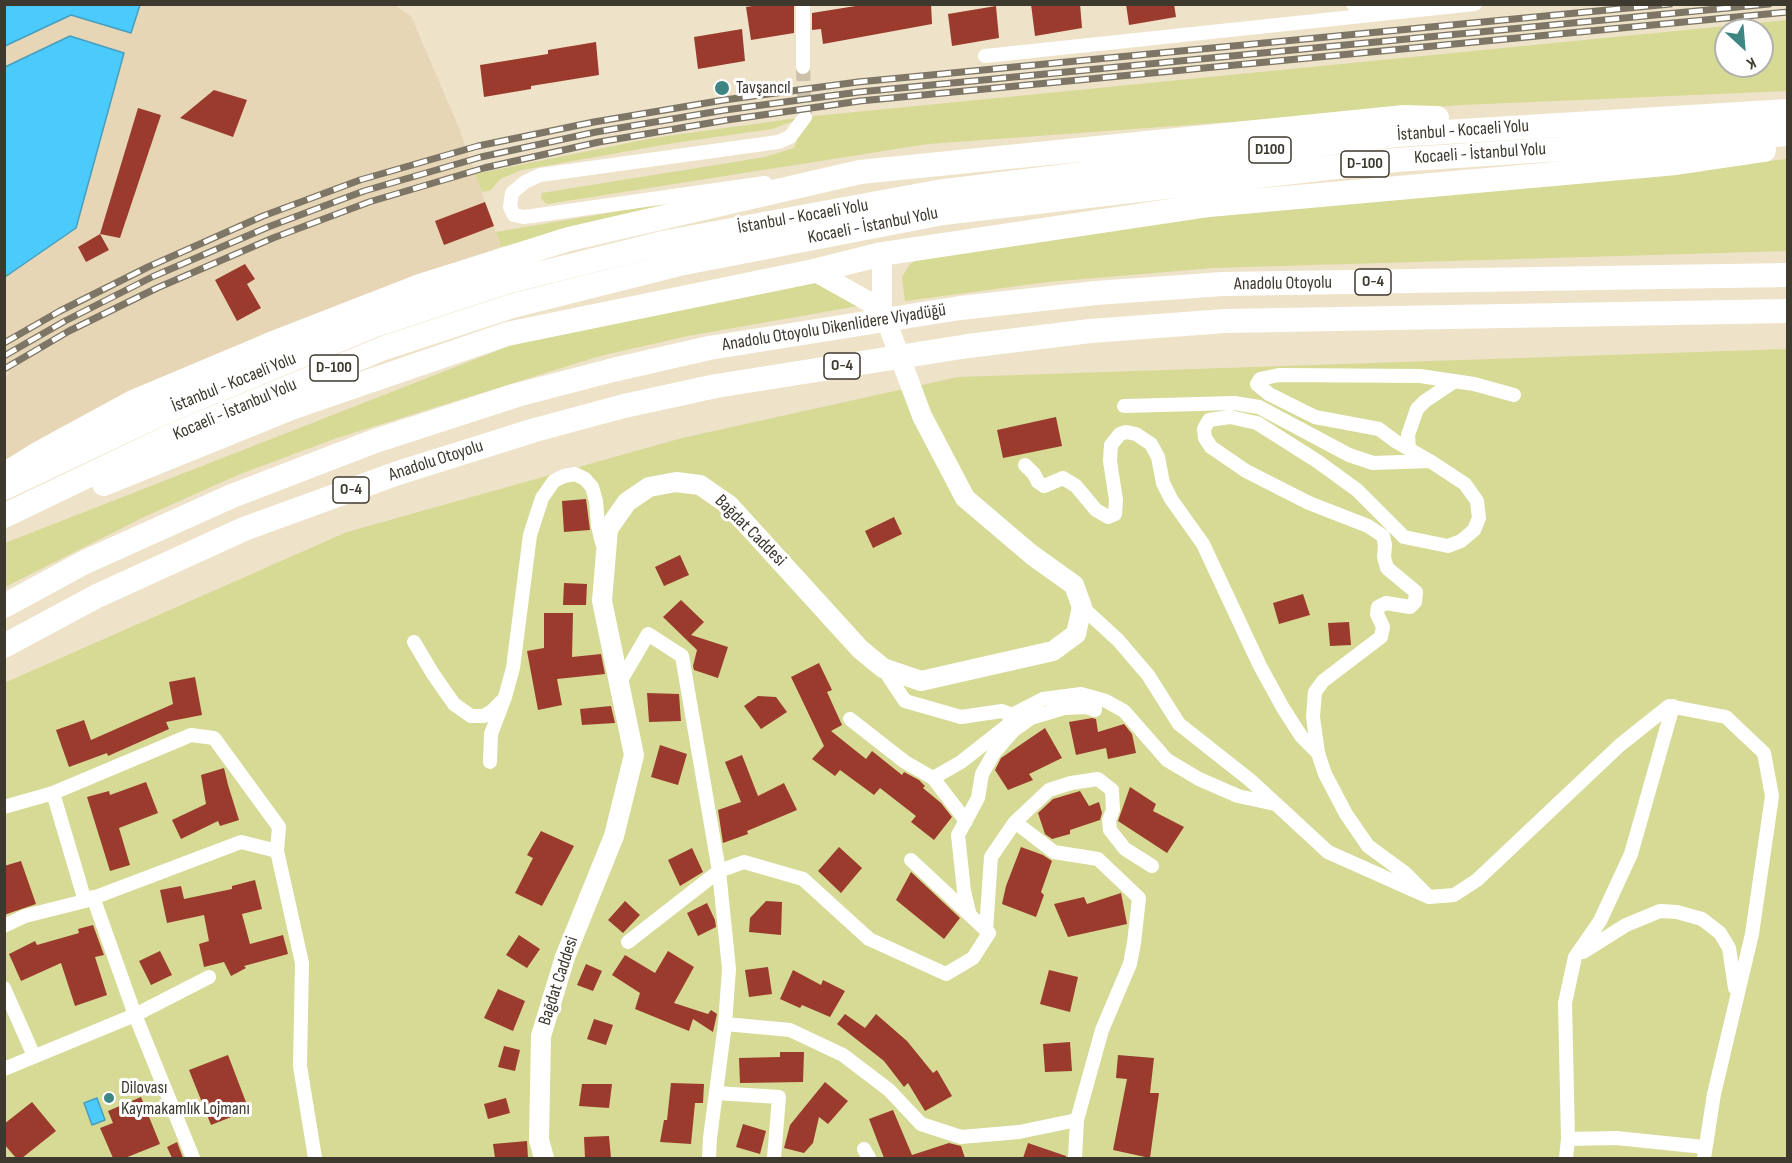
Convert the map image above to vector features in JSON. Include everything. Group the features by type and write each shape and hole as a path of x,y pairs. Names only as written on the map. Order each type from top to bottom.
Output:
{"highway":[{"name":"İstanbul - Kocaeli Yolu","path":"4,488 165,411 375,325 506,282 667,242 1396,135 1788,111"},
{"path":"4,475 40,452 134,402 271,344 420,286 568,239 717,196 860,172 1404,117 1604,122"},
{"name":"Kocaeli - İstanbul Yolu","path":"4,516 175,434 384,348 512,306 940,202 1396,160 1788,134"},
{"path":"4,531 99,487 294,407 507,334 814,271 882,254 1209,205 1676,163 1788,146"},
{"path":"860,172 883,194 887,232 882,254"},
{"path":"717,196 731,260 745,270 814,271"},
{"name":"Anadolu Otoyolu","path":"960,308 1096,293 1223,284 1788,276"},
{"name":"Anadolu Otoyolu Dikenlidere Viyadüğü","path":"709,348 960,308"},
{"name":"Anadolu Otoyolu","path":"4,646 96,596 244,529 398,473 534,430 624,406 716,386 968,346 1090,331 1225,321 1788,311"},
{"name":"Anadolu Otoyolu","path":"4,606 85,562 232,496 375,441 517,395 709,348"}],"main road":[{"path":"882,254 882,309 922,416 965,498 1032,555 1074,585 1082,608"},
{"path":"814,271 882,309"},
{"name":"Bağdat Caddesi","path":"544,1158 538,1140 541,1036 565,957 614,836 634,755 602,601 608,529 627,502 650,487 676,482 700,485 729,505 860,649 884,668 921,681 1053,651 1076,634 1082,608"}],"street":[{"path":"803,4 803,67"},
{"path":"1353,4 1403,12"},
{"path":"985,56 1475,4"},
{"path":"717,196 523,217 514,215 510,207 512,193 525,182 540,175 778,142 789,137 805,117"},
{"path":"1429,897 1405,873 1368,846 1346,814 1325,774 1318,753 1313,717 1315,692 1323,681 1381,637 1383,627 1377,614 1378,607 1386,603 1410,607 1415,602 1416,592 1388,568 1384,557 1383,536 1368,526 1309,503 1246,471 1211,447 1205,438 1204,429 1209,420 1230,417 1257,423 1317,460 1357,490 1404,537 1448,546 1461,541 1474,530 1479,518 1477,501 1465,484 1379,429 1315,417 1269,394 1257,384 1260,379 1279,375 1420,376 1455,381 1514,395"},
{"path":"1409,449 1408,435 1417,409 1455,381"},
{"path":"1124,406 1243,404 1259,407 1349,454 1372,463 1430,461"},
{"path":"1025,465 1044,486 1063,478 1076,486 1096,510 1108,517 1115,514 1116,500 1110,461 1111,445 1120,434 1126,432 1136,434 1151,444 1158,457 1163,483 1171,499 1203,544 1271,687 1301,736 1318,753"},
{"path":"490,762 491,734 513,668 530,535 542,498 554,481 575,474 585,478 592,487 606,557"},
{"path":"1082,608 1126,649 1148,675 1179,723 1250,780 1328,852 1429,897 1454,895 1477,880 1620,745 1669,706 1726,717 1764,753 1772,796 1752,934 1714,1094 1704,1153 1616,1138 1568,1139"},
{"path":"620,682 648,634 682,656 719,872 729,969 725,1024 709,1158"},
{"path":"414,642 454,704 471,716 484,716 505,697"},
{"path":"884,668 905,701 961,717 1002,711 1012,715"},
{"path":"933,778 961,762 1008,725 1012,715 1043,699 1081,694 1106,701 1124,711 1167,760 1198,780 1238,796 1277,805"},
{"path":"969,912 964,891 958,835 978,798 982,774 994,753 1014,730 1031,718 1064,708 1086,706 1095,710"},
{"path":"1566,1158 1568,1139 1565,1003 1575,957 1600,921 1631,854 1673,706"},
{"path":"850,719 904,762 933,778 966,821"},
{"path":"4,807 53,793 191,735 214,738 279,827 277,851 302,963 300,1066 315,1158"},
{"path":"986,930 991,857 1015,822 1049,790 1071,783 1098,779 1112,790 1113,810 1108,820 1110,830 1125,849 1152,866"},
{"path":"53,793 89,899 193,1158"},
{"path":"1015,822 1034,839 1054,852 1098,859 1139,898 1130,964 1102,1030 1077,1120 1075,1158"},
{"path":"4,926 26,916 89,899 241,842 277,851"},
{"path":"628,942 719,872 744,862 803,879 869,939 946,974 973,958 989,933 911,860"},
{"path":"1575,957 1626,925 1660,911 1677,912 1702,919 1720,933 1729,948 1737,999"},
{"path":"4,1069 135,1015 209,977"},
{"path":"4,988 34,1056"},
{"path":"725,1024 790,1030 843,1055 889,1090 921,1125 961,1137 1019,1132 1077,1120"},
{"path":"716,1093 779,1097 774,1158"}],"shaded area":[{"path":"140,5 394,5 411,16 459,128 501,247 259,339 5,463 4,377 9,374 4,364 5,277 76,228 124,53 70,36 5,67 4,46 71,15 131,32"}],"green space":[{"path":"1787,20 1787,91 1463,105 928,144 547,204 541,199 542,193 765,157 794,148 805,117 1714,27 1714,78 1774,78 1774,21"},
{"path":"805,117 772,129 674,143 522,170 500,179 491,190 482,192 475,174 653,138"},
{"path":"1787,159 1787,251 1213,268 1048,282 905,301 902,277 910,264 922,256 1216,211 1612,177"},
{"path":"661,204 679,206 501,247 496,232"},
{"path":"816,283 864,305 688,336 600,356 337,438 240,474 146,516 5,587 5,543 522,341"},
{"path":"1787,349 1787,1158 5,1158 4,683 347,532 682,438 958,377"}],"water":[{"path":"4,5 140,5 131,33 71,15 5,46"},
{"path":"70,36 124,53 76,228 5,277 5,67"},
{"path":"97,1098 105,1120 92,1125 84,1103"}],"building":[{"path":"765,4 794,4 794,33 751,40 746,7"},
{"path":"868,4 931,4 932,24 823,44 821,29 812,30 812,13"},
{"path":"1031,4 1080,4 1082,28 1035,36"},
{"path":"1126,4 1174,4 1176,17 1129,25"},
{"path":"996,6 999,38 952,46 948,14"},
{"path":"742,29 745,61 698,69 694,37"},
{"path":"596,42 599,75 531,86 531,89 484,97 480,65 548,54 548,50"},
{"path":"214,90 247,100 233,137 180,118"},
{"path":"138,108 161,115 120,238 100,234"},
{"path":"485,202 494,226 444,245 435,221"},
{"path":"100,234 109,250 86,262 78,247"},
{"path":"245,264 255,279 247,284 261,308 237,321 215,280"},
{"path":"1056,417 1062,446 1003,458 997,430"},
{"path":"586,499 590,530 564,532 562,501"},
{"path":"894,517 902,534 873,548 865,531"},
{"path":"680,555 689,575 664,586 655,567"},
{"path":"564,583 587,584 586,605 563,605"},
{"path":"1303,594 1310,615 1279,624 1273,603"},
{"path":"681,600 704,622 691,635 728,647 718,678 694,670 697,650 663,617"},
{"path":"544,613 573,613 572,657 601,654 605,674 557,679 562,705 538,710 527,651 544,648"},
{"path":"1349,622 1351,645 1330,646 1328,623"},
{"path":"819,663 832,690 827,692 842,725 831,731 866,759 872,751 902,775 904,772 919,780 925,786 923,788 941,803 952,817 934,840 911,822 916,816 880,788 874,795 840,770 835,776 812,759 824,746 791,677"},
{"path":"195,677 202,715 166,722 169,729 108,756 107,753 69,767 56,730 84,720 91,740 173,704 169,682"},
{"path":"647,693 679,694 681,721 649,722"},
{"path":"758,696 776,697 787,712 761,729 744,706"},
{"path":"611,706 615,723 582,725 580,709"},
{"path":"1096,719 1098,732 1124,724 1132,734 1136,753 1108,759 1106,748 1076,755 1069,722"},
{"path":"1045,728 1062,758 1029,774 1033,780 1008,790 995,770 1001,758"},
{"path":"660,745 687,754 678,785 651,777"},
{"path":"742,755 758,796 784,783 797,810 747,831 748,834 723,843 718,810 741,802 725,762"},
{"path":"224,768 239,820 220,826 218,821 181,839 172,820 206,804 201,775"},
{"path":"146,782 158,813 119,828 130,865 110,871 87,797 109,791 110,795"},
{"path":"1130,787 1156,804 1153,811 1184,827 1167,853 1118,821"},
{"path":"1080,791 1089,806 1099,802 1102,813 1100,820 1070,830 1070,834 1052,839 1045,834 1038,813 1053,799"},
{"path":"541,831 574,846 542,906 515,893 533,858 527,855"},
{"path":"839,847 862,868 841,893 818,871"},
{"path":"1021,847 1052,861 1041,892 1044,895 1036,917 1002,904 1006,886"},
{"path":"692,848 703,872 680,886 668,860"},
{"path":"21,861 36,904 4,915 4,866"},
{"path":"911,872 960,918 944,939 896,900"},
{"path":"255,880 262,909 242,914 250,944 283,935 288,954 244,966 246,968 231,976 224,962 204,967 199,944 209,941 204,915 167,923 160,890 181,886 184,899 232,889 232,886"},
{"path":"1121,893 1127,924 1068,937 1054,904 1084,897 1087,904"},
{"path":"625,901 640,915 623,933 608,920"},
{"path":"766,901 782,902 781,935 749,932 750,918"},
{"path":"707,903 716,927 698,936 687,913"},
{"path":"93,925 104,955 95,957 107,995 75,1006 61,963 21,981 9,954 35,941 37,945 79,933 78,929"},
{"path":"519,935 540,949 527,968 506,955"},
{"path":"160,951 172,975 151,985 139,961"},
{"path":"668,951 694,967 674,1003 708,1014 711,1010 717,1014 713,1032 693,1019 689,1031 635,1009 640,993 612,975 625,955 655,973"},
{"path":"586,964 602,971 593,991 577,985"},
{"path":"768,967 772,994 749,997 745,970"},
{"path":"793,970 821,985 823,980 845,991 830,1017 802,1005 800,1008 780,999"},
{"path":"1049,970 1078,977 1070,1012 1040,1004"},
{"path":"498,989 525,1001 513,1031 484,1018"},
{"path":"845,1014 865,1028 876,1014 907,1041 933,1073 937,1070 952,1096 925,1111 908,1083 904,1087 884,1061 837,1024"},
{"path":"594,1019 613,1025 606,1045 587,1039"},
{"path":"1070,1042 1072,1071 1045,1072 1043,1044"},
{"path":"504,1046 520,1050 515,1071 498,1067"},
{"path":"780,1052 804,1052 803,1082 740,1083 739,1058 780,1057"},
{"path":"228,1055 249,1110 211,1125 189,1070"},
{"path":"1118,1055 1154,1058 1150,1093 1159,1093 1150,1158 1113,1150 1127,1079 1116,1078"},
{"path":"825,1082 848,1101 828,1124 819,1117 813,1143 804,1153 784,1148 790,1125"},
{"path":"671,1083 704,1084 703,1103 695,1103 691,1144 660,1142 664,1120 667,1120"},
{"path":"582,1084 612,1084 609,1108 579,1106"},
{"name":"Dilovası Kaymakamlık Lojmanı","path":"141,1097 160,1144 125,1158 113,1158 100,1128 113,1123 108,1111"},
{"path":"506,1098 510,1113 488,1119 484,1104"},
{"path":"32,1102 56,1131 22,1158 16,1158 4,1144 4,1124"},
{"path":"893,1110 912,1155 949,1143 961,1146 965,1158 884,1158 869,1119"},
{"path":"743,1124 766,1131 760,1154 736,1147"},
{"path":"609,1136 611,1158 585,1158 584,1137"},
{"path":"527,1141 528,1158 495,1158 493,1144"},
{"path":"177,1142 183,1158 172,1158 167,1147"},
{"path":"1028,1143 1066,1156 1066,1158 1023,1158"}],"tunnel":[{"path":"803,67 805,117"}],"railway":[{"path":"4,343 60,311 148,267 263,216 360,180 478,146 594,122 724,100 858,82 1670,4"},
{"path":"4,356 65,321 152,277 268,227 364,191 481,157 596,132 725,110 859,92 1769,4"},
{"path":"4,369 69,331 157,288 273,238 369,202 484,168 599,142 727,120 860,101 1788,12"}],"place":[{"name":"Tavşancıl","path":"722,88"},
{"name":"Dilovası Kaymakamlık Lojmanı","path":"109,1098"}]}
